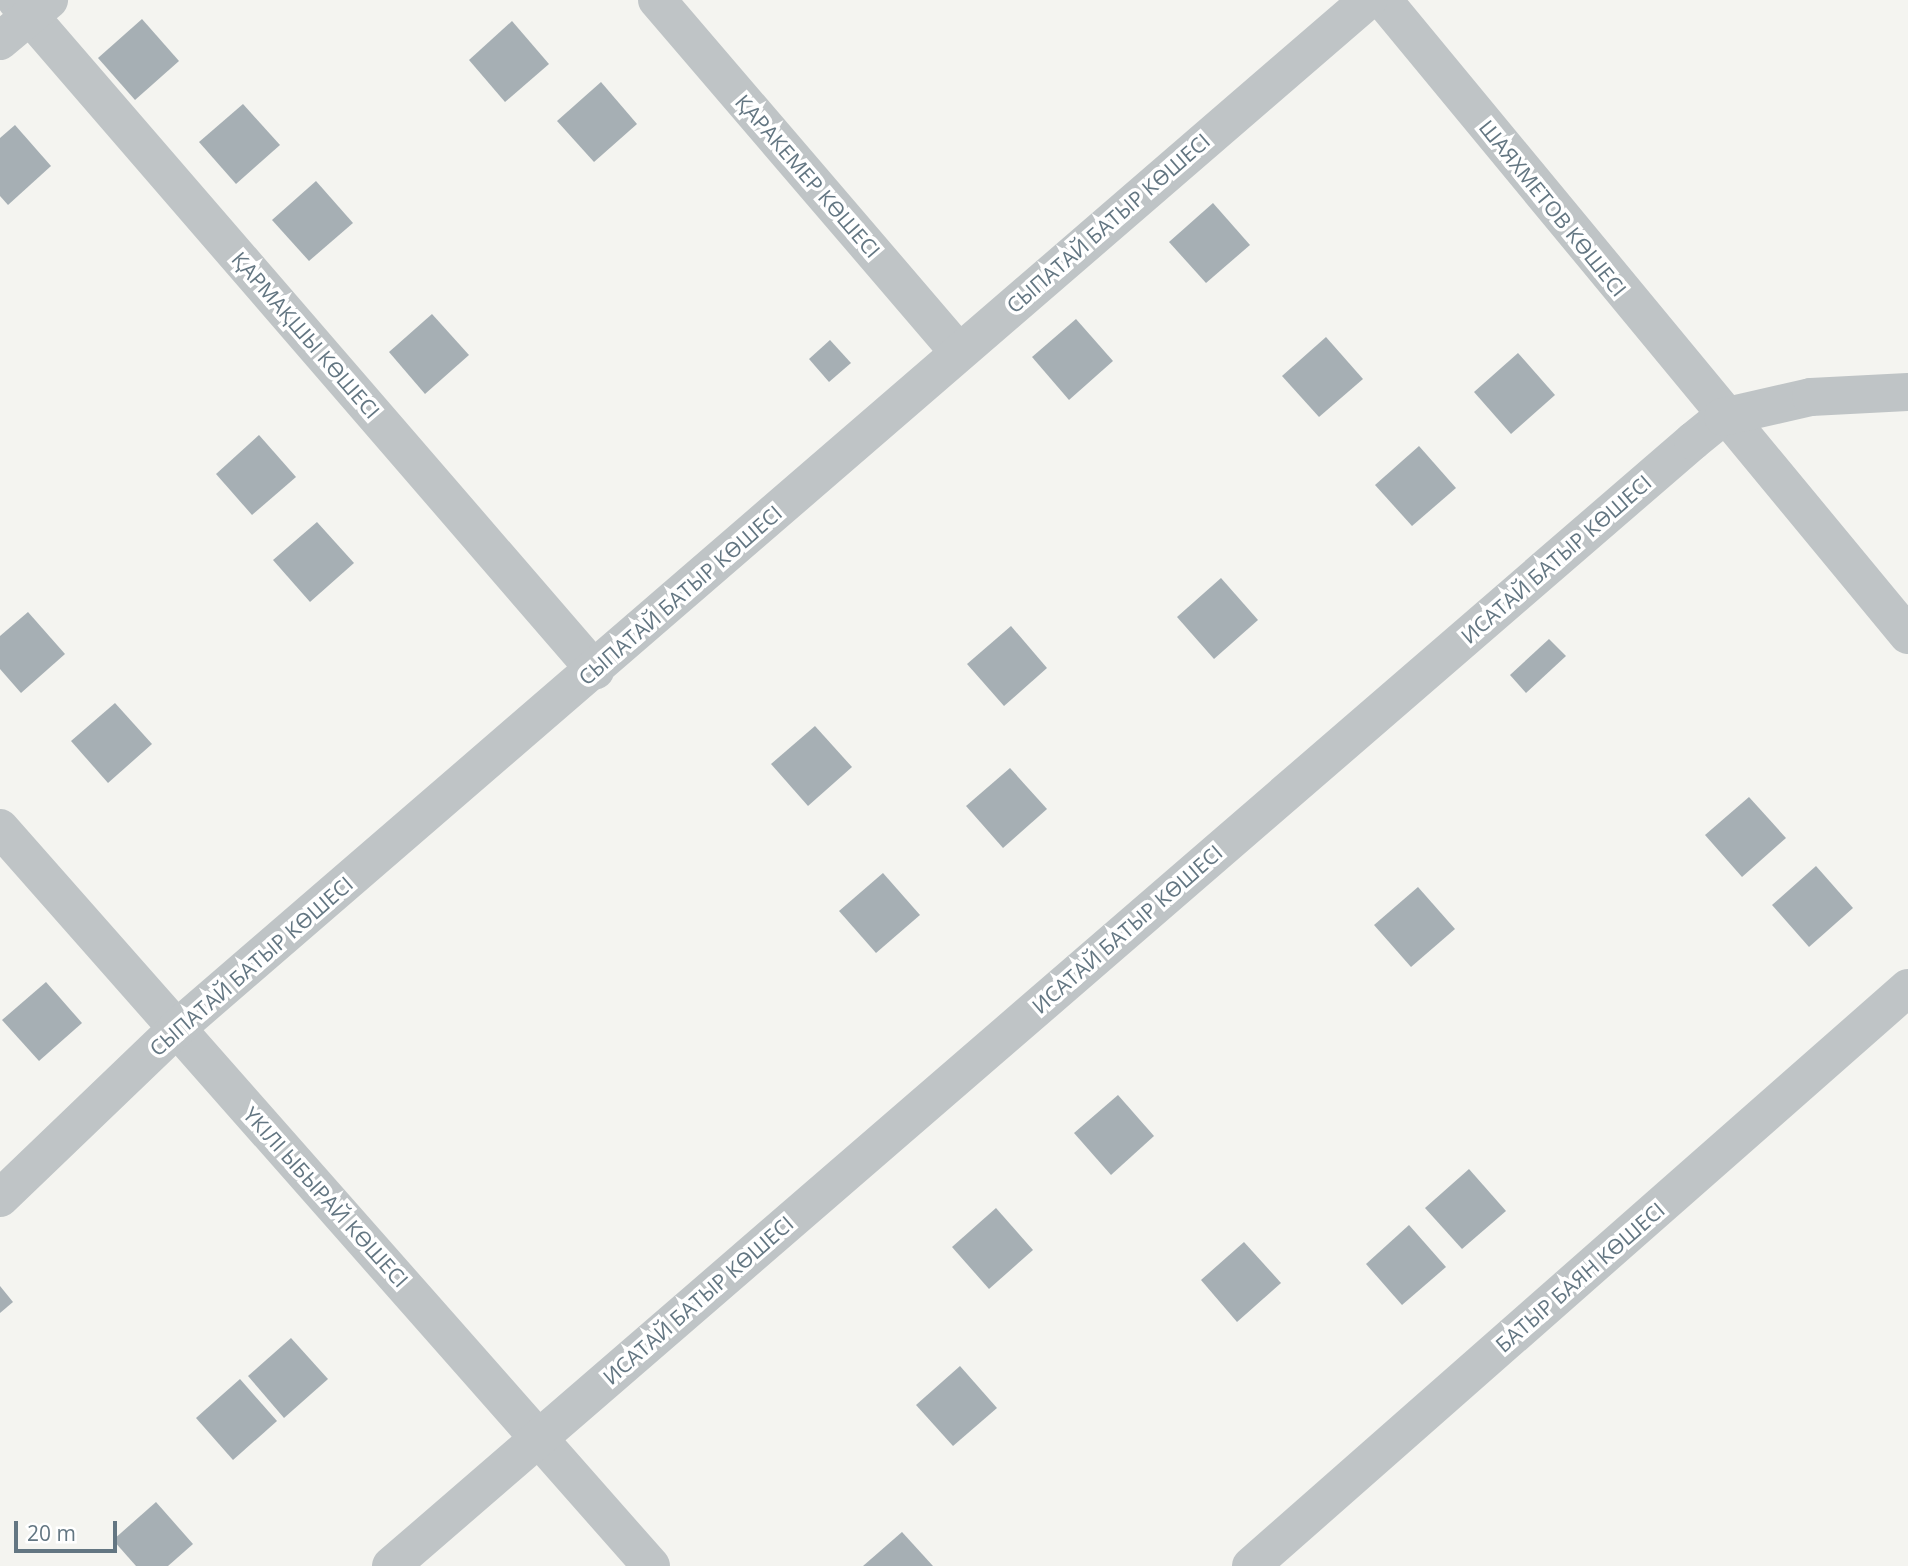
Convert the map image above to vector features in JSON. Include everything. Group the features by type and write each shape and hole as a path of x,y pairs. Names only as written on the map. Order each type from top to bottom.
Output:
{"street":[{"name":"ҚАРАКЕМЕР КӨШЕСІ","path":"657,0 959,352"},
{"name":"СЫПАТАЙ БАТЫР КӨШЕСІ","path":"0,1198 176,1029 595,670 1367,0"},
{"name":"ШАЯХМЕТОВ КӨШЕСІ","path":"1383,0 1723,417 1908,635"},
{"path":"0,41 31,5"},
{"name":"ҚАРМАҚШЫ КӨШЕСІ","path":"31,5 595,670"},
{"name":"ИСАТАЙ БАТЫР КӨШЕСІ","path":"391,1566 1723,417 1811,397 1908,391"},
{"name":"ҮКІЛІ ЫБЫРАЙ КӨШЕСІ","path":"0,828 540,1436 651,1566"},
{"name":"БАТЫР БАЯН КӨШЕСІ","path":"1251,1566 1908,988"}],"building":[{"path":"142,19 179,61 135,100 98,58"},
{"path":"512,21 549,64 505,102 469,60"},
{"path":"601,82 637,124 594,162 557,121"},
{"path":"243,104 280,145 236,184 199,142"},
{"path":"15,125 51,166 8,205 0,196 0,138"},
{"path":"316,181 353,223 309,261 272,220"},
{"path":"1213,203 1250,245 1206,283 1169,242"},
{"path":"432,314 469,355 425,394 389,352"},
{"path":"1076,319 1113,361 1069,400 1032,357"},
{"path":"1326,337 1363,379 1319,417 1282,376"},
{"path":"830,340 851,363 829,382 809,359"},
{"path":"1518,353 1555,395 1511,434 1474,392"},
{"path":"259,435 296,477 252,515 216,474"},
{"path":"1419,446 1456,488 1412,526 1375,485"},
{"path":"317,522 354,563 310,602 273,560"},
{"path":"1221,578 1258,620 1214,659 1177,617"},
{"path":"28,612 65,654 21,693 0,669 0,636"},
{"path":"1011,626 1047,668 1004,706 967,664"},
{"path":"1549,639 1566,656 1526,693 1510,675"},
{"path":"115,703 152,744 108,783 71,741"},
{"path":"815,726 852,767 808,806 771,764"},
{"path":"1010,768 1047,809 1003,848 966,806"},
{"path":"1749,797 1786,838 1742,877 1705,835"},
{"path":"1816,866 1853,908 1809,947 1772,905"},
{"path":"883,873 920,915 876,953 839,911"},
{"path":"1418,887 1455,929 1411,967 1374,925"},
{"path":"46,982 82,1023 39,1061 2,1020"},
{"path":"1118,1095 1154,1136 1111,1175 1074,1133"},
{"path":"1469,1169 1506,1211 1462,1249 1425,1208"},
{"path":"996,1208 1033,1250 989,1289 952,1247"},
{"path":"1409,1225 1446,1267 1402,1305 1366,1264"},
{"path":"1244,1242 1281,1283 1237,1322 1201,1280"},
{"path":"0,1286 13,1302 0,1313"},
{"path":"291,1338 328,1379 284,1418 248,1376"},
{"path":"960,1366 997,1408 953,1446 916,1405"},
{"path":"240,1379 277,1421 233,1460 196,1418"},
{"path":"156,1502 193,1544 168,1566 136,1566 113,1540"},
{"path":"902,1532 933,1566 863,1566"}]}
